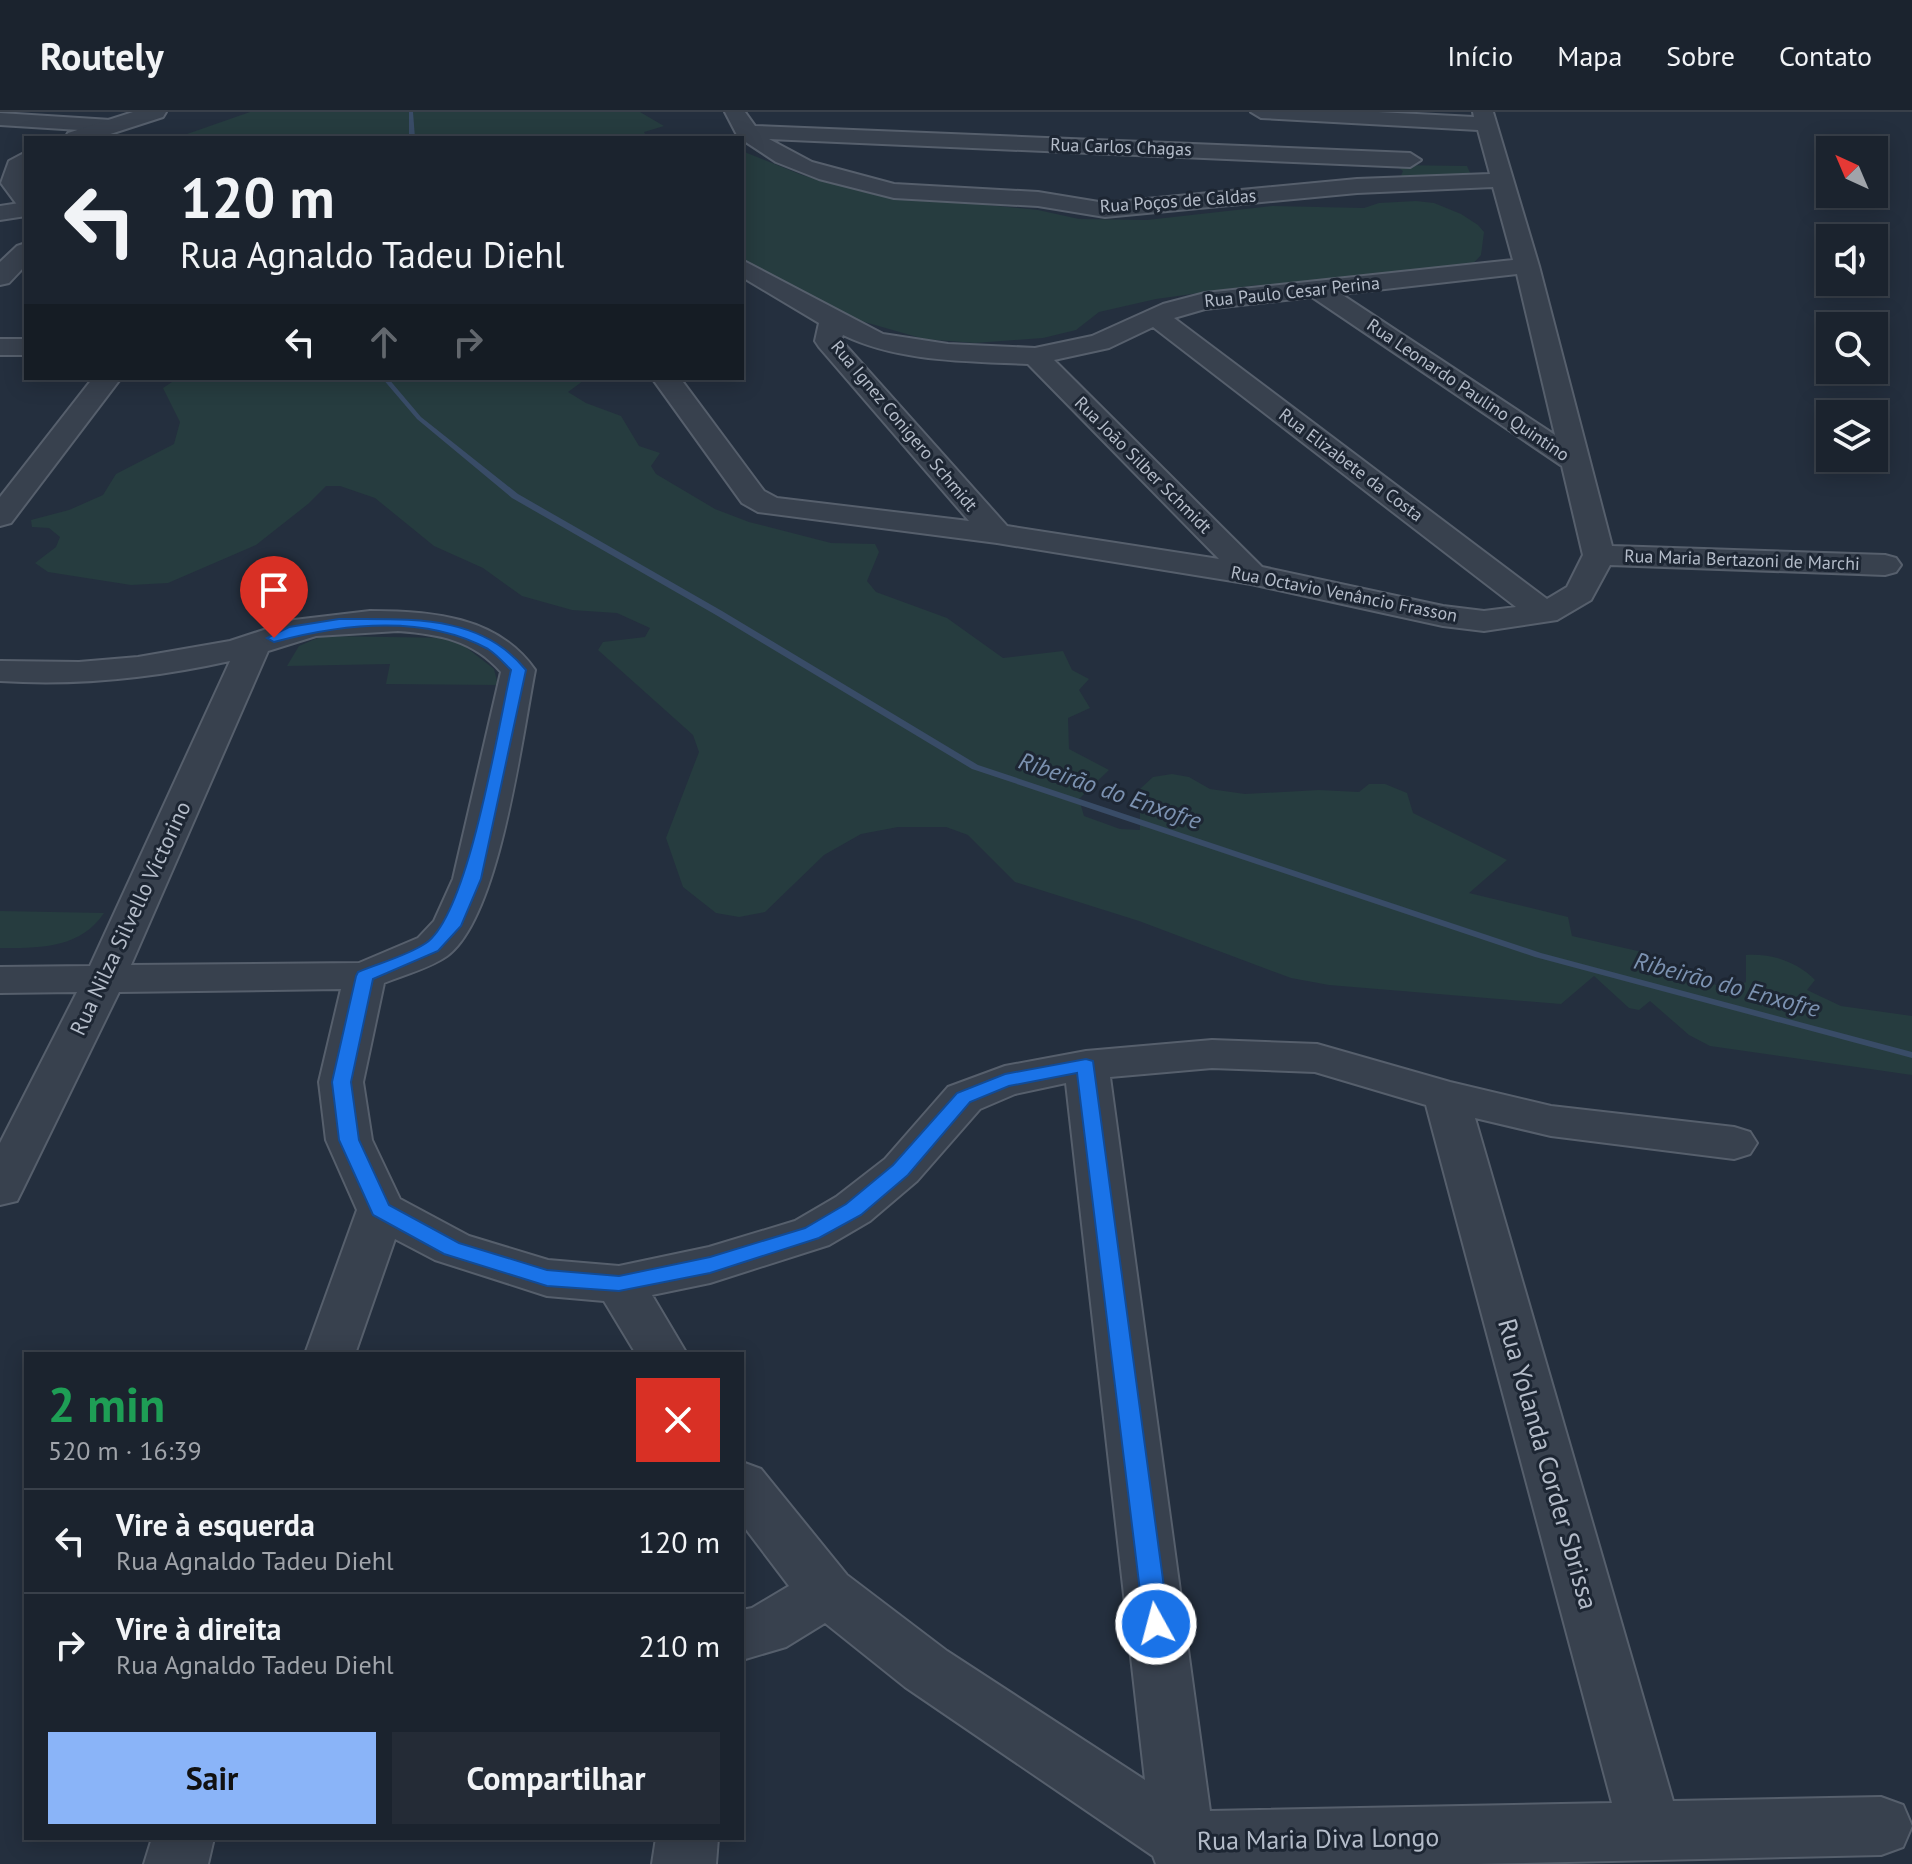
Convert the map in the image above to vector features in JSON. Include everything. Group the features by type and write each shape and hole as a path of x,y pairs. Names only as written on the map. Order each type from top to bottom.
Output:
{"street":[{"path":"82,136 155,112"},
{"path":"1261,112 1484,118 1527,266 1599,555"},
{"path":"0,119 111,126"},
{"name":"Rua Carlos Chagas","path":"748,130 789,134 1004,134 1351,157 1499,172"},
{"name":"Rua Poços de Caldas","path":"748,130 789,161 894,191 1038,199 1105,210 1499,172"},
{"path":"1351,157 1387,170 1388,174 1383,180 1366,186"},
{"path":"14,164 13,183 24,198"},
{"path":"0,213 24,209"},
{"path":"0,277 24,253"},
{"name":"Rua Paulo Cesar Perina","path":"833,320 891,345 948,352 1035,356 1100,342 1172,309 1205,301 1320,291 1527,266"},
{"name":"Rua Ignez Conigero Schmidt","path":"744,268 833,320 828,341 997,534"},
{"name":"Rua Leonardo Paulino Quintino","path":"1320,291 1576,462"},
{"name":"Rua Elizabete da Costa","path":"1156,317 1545,613"},
{"path":"0,347 24,347"},
{"name":"Rua João Silber Schmidt","path":"1035,356 1251,574"},
{"path":"0,517 105,380"},
{"name":"Rua Octavio Venâncio Frasson","path":"667,380 753,497 769,506 997,534 1251,574 1443,616 1484,621 1545,613 1580,593 1599,555"},
{"name":"Rua Maria Bertazoni de Marchi","path":"1599,555 1885,565"},
{"path":"0,672 63,674 140,666 254,645 294,630 339,623 438,624 495,647 518,670 473,879 452,926 432,947 365,976 0,980"},
{"name":"Rua Nilza Silvello Victorino","path":"0,1189 105,978 254,645"},
{"path":"365,976 341,1082 349,1140 381,1210 452,1248 547,1278 619,1284 710,1265 812,1233 853,1209 901,1170 964,1098 1005,1081 1086,1065 1212,1054 1317,1058 1446,1096 1551,1121 1734,1143"},
{"path":"1086,1065 1184,1853"},
{"name":"Rua Yolanda Corder Sbrissa","path":"1446,1096 1651,1832"},
{"path":"331,1352 381,1210"},
{"path":"619,1284 661,1352"},
{"name":"Rua Maria Diva Longo","path":"744,1487 827,1592 926,1669 1184,1853 1651,1832 1881,1826"},
{"path":"744,1634 766,1629 827,1592"},
{"path":"176,1864 182,1840"},
{"path":"684,1864 687,1840"}],"green space":[{"path":"250,112 640,112 664,126 644,132 646,136 187,134"},
{"path":"744,152 802,175 873,194 1038,210 1079,219 1147,220 1272,206 1364,208 1379,203 1416,201 1434,203 1461,214 1484,232 1481,255 1470,267 1322,285 1257,285 1156,299 1099,312 1076,330 1043,338 975,343 924,339 826,311 744,268"},
{"path":"1395,165 1467,166 1471,175 1399,180 1403,171"},
{"path":"175,380 584,380 568,392 586,403 621,416 639,446 660,453 651,466 656,474 715,509 749,522 831,543 875,544 879,552 867,581 876,592 947,618 1003,658 1063,651 1072,670 1089,679 1079,690 1090,708 1068,718 1069,749 1109,770 1079,799 1084,816 1120,829 1140,830 1140,789 1153,777 1172,774 1189,777 1210,789 1245,794 1319,790 1359,792 1369,784 1385,784 1407,793 1413,813 1507,860 1469,893 1568,917 1572,936 1642,952 1685,977 1732,989 1746,982 1746,955 1784,960 1801,968 1815,980 1807,990 1841,1006 1912,1016 1912,1075 1710,1046 1689,1035 1650,1001 1639,1010 1629,1008 1594,976 1561,1004 1329,985 1291,978 1139,921 1015,882 968,835 946,827 898,827 861,834 824,855 765,912 739,917 716,913 683,887 666,838 699,752 693,735 598,650 603,642 645,637 650,628 617,613 572,610 522,596 483,568 434,546 375,498 340,486 326,486 256,545 168,583 131,585 48,572 35,563 56,547 60,537 49,528 32,527 31,520 69,510 103,495 116,474 174,444 180,422 163,388"},
{"path":"322,636 454,638 494,669 498,685 386,684 390,664 287,666 299,646"},
{"path":"0,911 104,913 83,934 71,940 29,948 0,948"}],"waterway":[{"name":"Ribeirão do Enxofre","path":"411,112 412,136"},
{"name":"Ribeirão do Enxofre","path":"387,380 419,418 515,496 719,613 975,767 1538,955 1912,1055"}],"route":[{"path":"274,638 294,630 339,623 438,624 495,647 518,670 473,879 452,926 432,947 365,976 341,1082 349,1140 381,1210 452,1248 547,1278 619,1284 710,1265 812,1233 853,1209 901,1170 964,1098 1005,1081 1086,1065 1156,1624"}]}
